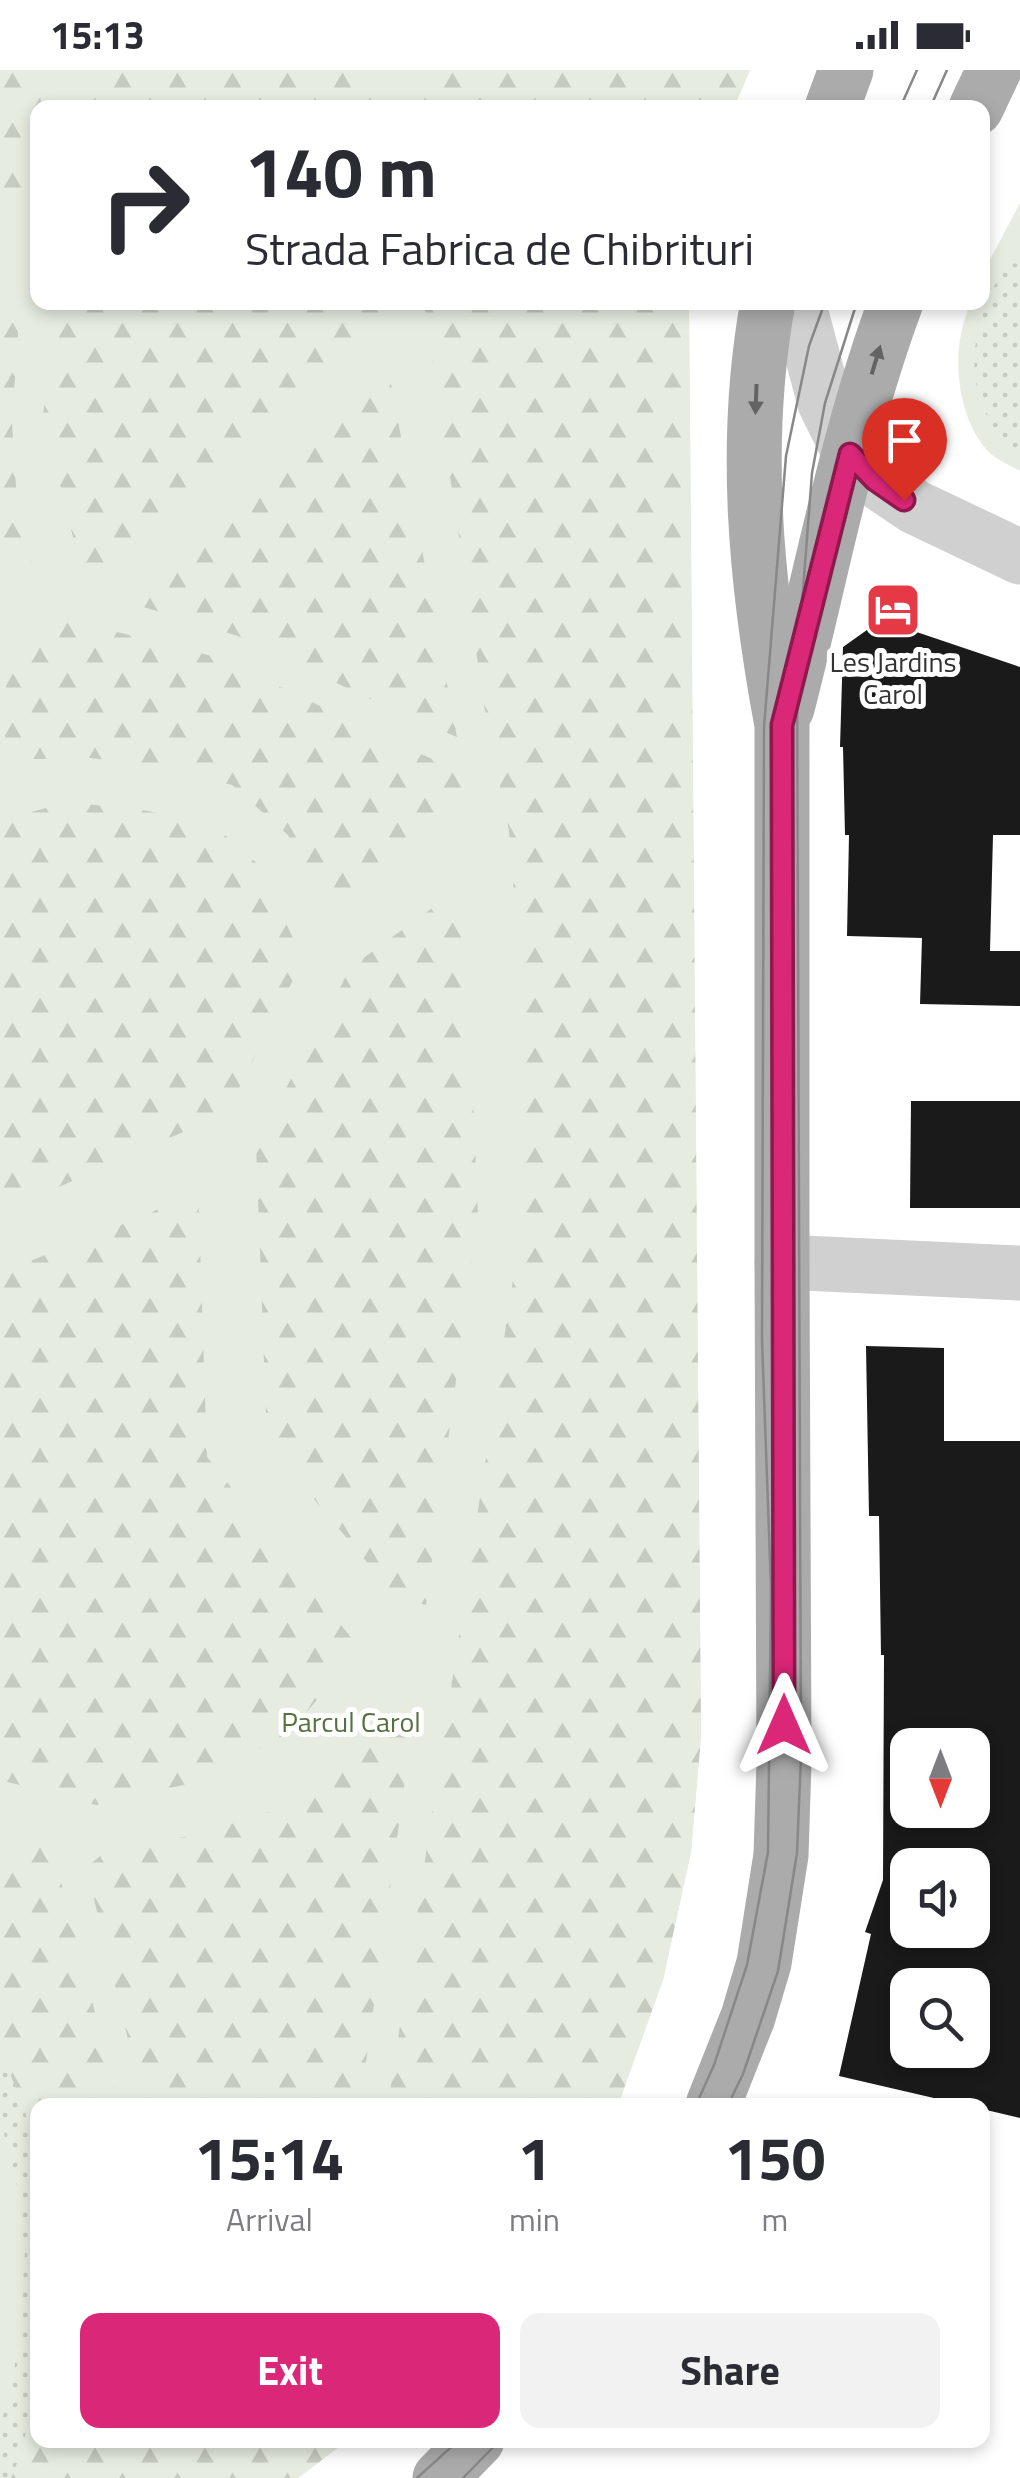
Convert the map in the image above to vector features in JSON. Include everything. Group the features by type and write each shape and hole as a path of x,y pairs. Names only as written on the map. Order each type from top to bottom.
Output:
{"main road":[{"path":"835,100 846,70"},
{"path":"980,100 994,70"},
{"path":"716,2098 764,1963 781,1856 784,1764 782,725 766,642 754,473 755,391 766,310"},
{"path":"782,725 850,454 893,310"},
{"path":"440,2478 470,2448"}],"street":[{"path":"800,310 825,403 850,454 875,480 916,507 1020,558"},
{"path":"782,1262 1020,1273"}],"green space":[{"name":"Parcul Carol","path":"0,70 750,70 737,100 30,100 30,310 689,310 701,1737 691,1852 663,1980 621,2098 30,2098 30,2448 337,2448 298,2478 0,2478"},
{"path":"0,70 44,70 41,100 30,100 30,197 0,195"},
{"path":"79,70 379,70 380,100 77,100"},
{"path":"425,70 750,70 737,100 424,100"},
{"path":"1020,203 1020,471 992,455 982,444 967,415 959,381 959,349 968,310 990,310 990,260"},
{"path":"1006,263 1020,264 1020,452 987,417 977,385 977,336 985,310 990,310 993,289"},
{"path":"0,302 20,303 12,423 17,503 35,573 0,571"},
{"path":"56,310 386,310 387,329 86,590 43,415"},
{"path":"425,310 689,310 701,1737 691,1852 663,1980 621,2098 389,2098 522,1220 524,1016 509,831 487,724"},
{"path":"390,378 457,737 238,636 137,605"},
{"path":"46,614 224,659 462,772 467,811 398,859 364,890 334,927 288,835 232,785 149,765 90,758 34,759 5,744 6,686"},
{"path":"68,802 210,822 258,864 293,938 293,980 234,1098 190,1129 0,1213 0,828 24,814"},
{"path":"457,890 467,960 478,1216 426,1605 397,1598 267,1443 256,1144 351,967"},
{"path":"198,1185 207,1457 361,1650 288,1733 201,1781 96,1805 0,1780 0,1273 151,1213"},
{"path":"419,1680 361,2098 142,2098 91,1887 93,1862 105,1852 204,1833 268,1812 331,1772 386,1722"},
{"path":"0,1837 39,1846 57,1866 117,2098 30,2098 30,2131 22,2101 0,2052"},
{"path":"0,2052 30,2130 30,2415 11,2478 0,2478 0,2428 13,2378 25,2250 16,2179 0,2119"},
{"path":"30,2415 30,2448 337,2448 298,2478 11,2478"}],"building":[{"path":"881,620 1020,667 1020,835 993,835 990,951 1020,951 1020,1006 920,1004 922,938 847,936 849,835 845,835 840,747 843,647"},
{"path":"911,1101 1020,1101 1020,1208 910,1208"},
{"path":"866,1346 944,1348 944,1441 1020,1441 1020,2118 990,2111 990,2098 934,2098 839,2076 871,1934 865,1932 883,1880 879,1516 869,1516"}],"tram line":[{"path":"904,100 917,70"},
{"path":"934,100 947,70"},
{"path":"699,2098 747,1965 768,1852 771,1588 762,1340 764,727 786,456 809,346 822,310"},
{"path":"731,2098 778,1971 797,1853 801,1757 797,668 812,473 825,403 854,310"},
{"path":"417,2478 450,2448"},
{"path":"463,2478 492,2448"}],"place":[{"name":"Les Jardins Carol","path":"893,610"}],"route":[{"path":"784,1725 782,725 850,454 875,480 904,500"}]}
